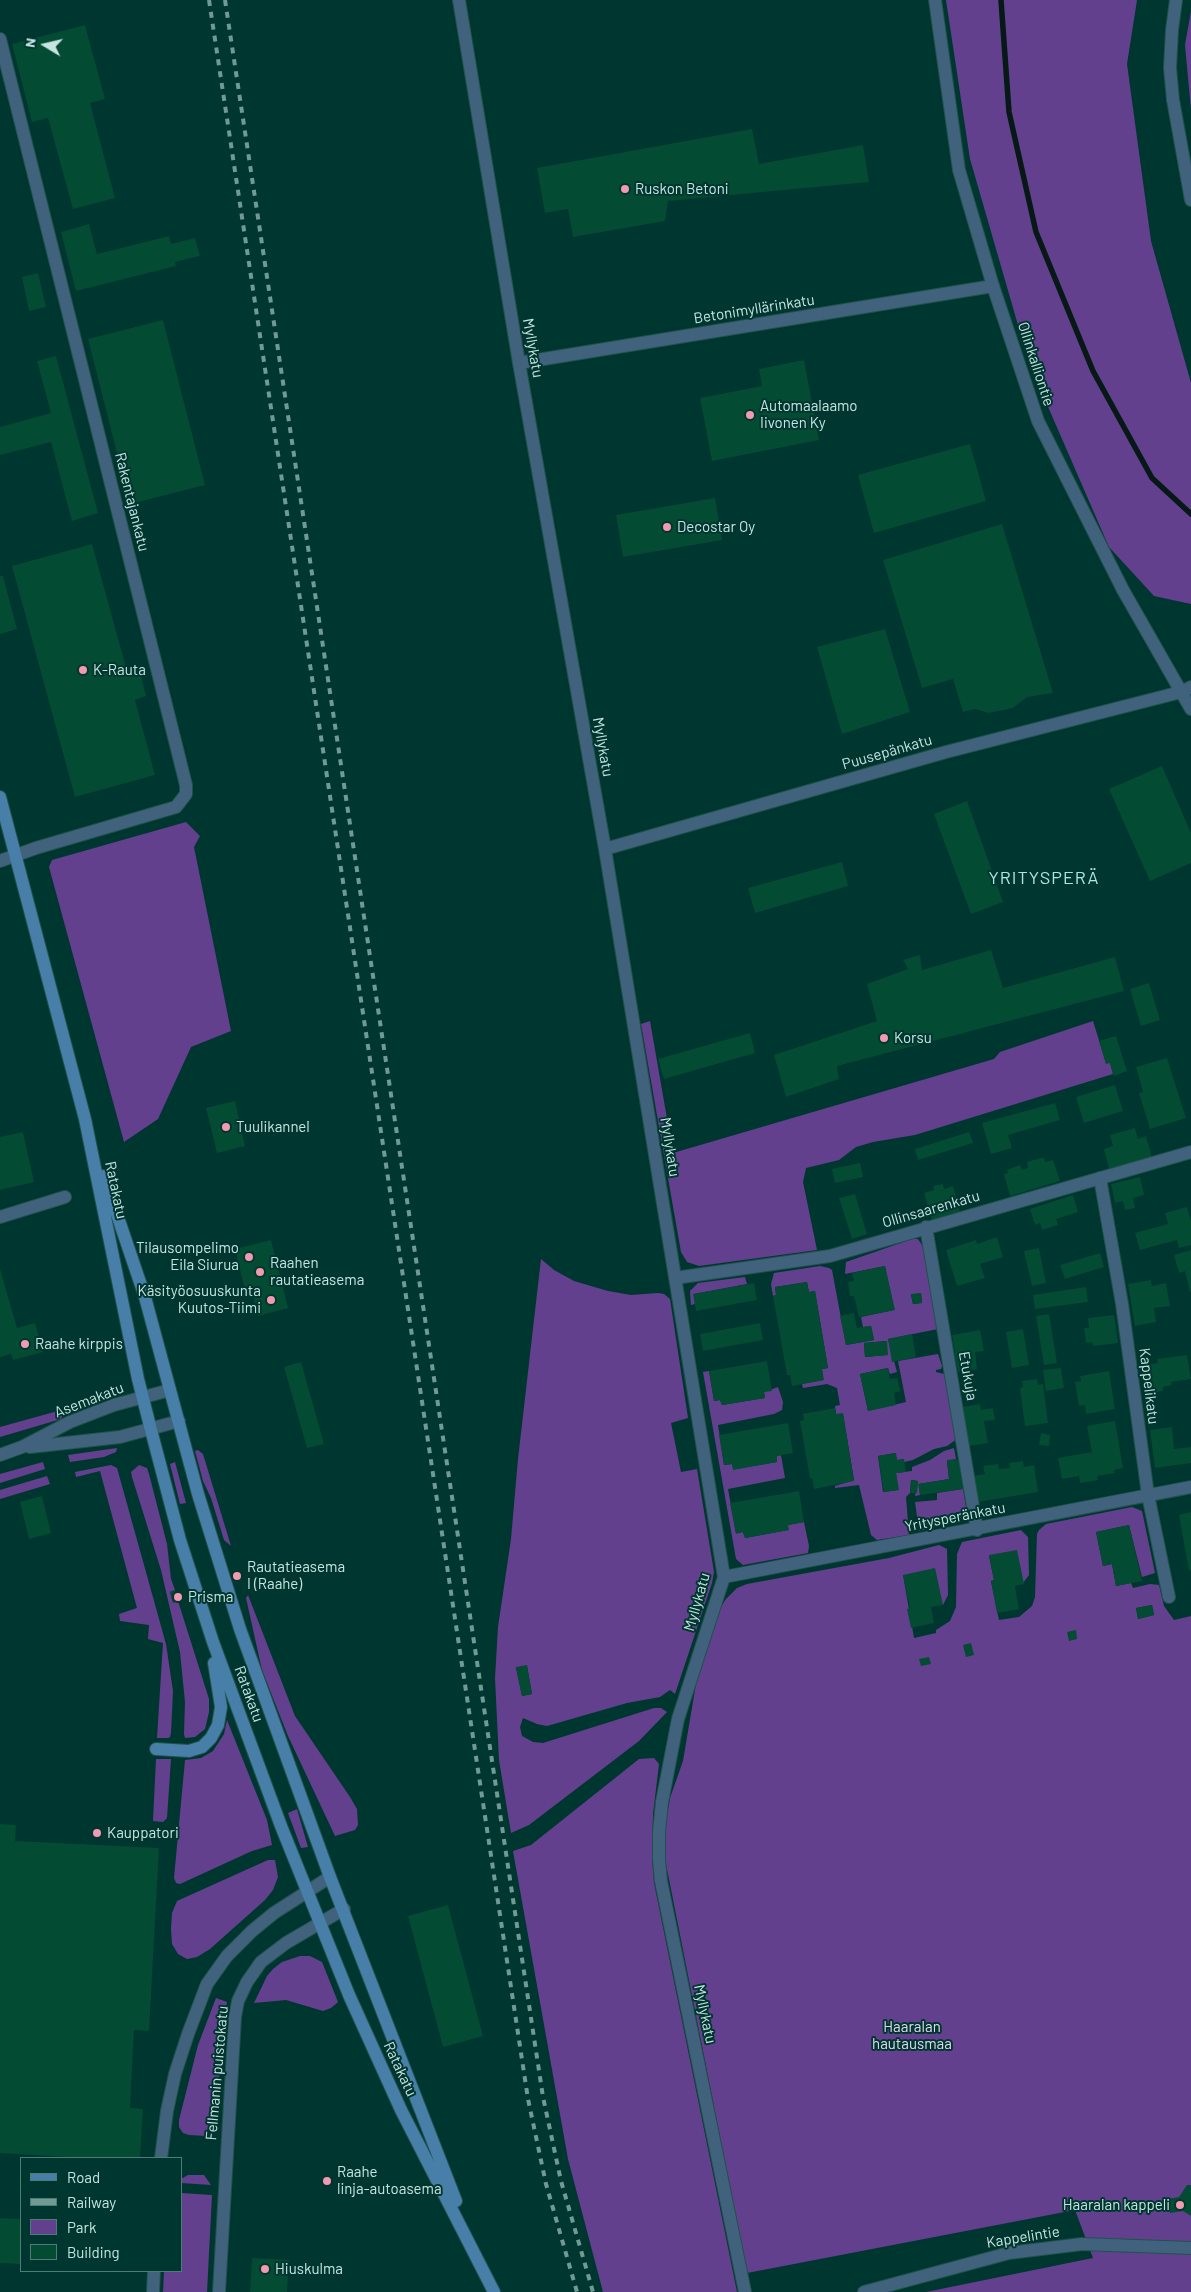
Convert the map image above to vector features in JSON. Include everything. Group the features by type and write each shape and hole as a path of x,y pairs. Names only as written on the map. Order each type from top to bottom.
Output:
{"main road":[{"name":"Ratakatu","path":"0,797 85,1119 151,1430 180,1540 204,1614 278,1817 348,1996 401,2110 494,2292"},
{"name":"Ratakatu","path":"85,1119 144,1297 198,1494 240,1629 330,1877 430,2131 474,2251"},
{"path":"156,1749 189,1751 202,1747 211,1738 218,1725 221,1707 216,1670 204,1614"}],"street":[{"name":"Myllykatu","path":"459,0 519,363 604,849 724,1577 684,1696 670,1753 660,1825 659,1860 662,1888 745,2292"},
{"name":"Ollinkalliontie","path":"935,0 959,170 993,286 1038,421 1123,590 1186,689 1191,709"},
{"path":"1176,0 1170,68 1173,100 1191,200"},
{"name":"Rakentajankatu","path":"0,39 186,785 184,798 176,807 36,848 16,857 0,861"},
{"name":"Betonimyllärinkatu","path":"519,363 993,286"},
{"name":"Puusepänkatu","path":"604,849 946,752 1186,689"},
{"name":"Ollinsaarenkatu","path":"675,1278 816,1258 1191,1152"},
{"name":"Kappelikatu","path":"1100,1178 1122,1304 1148,1495 1169,1597"},
{"path":"0,1217 65,1197"},
{"name":"Etukuja","path":"926,1228 977,1530"},
{"name":"Asemakatu","path":"0,1454 22,1447 70,1422 114,1405 170,1390"},
{"name":"Asemakatu","path":"22,1447 120,1437 179,1421"},
{"name":"Yritysperänkatu","path":"724,1577 1191,1488"},
{"name":"Fellmanin puistokatu","path":"161,2157 166,2111 175,2074 188,2034 208,1984 227,1956 252,1931 274,1913 330,1877"},
{"name":"Fellmanin puistokatu","path":"219,2292 235,2017 238,2001 252,1972 261,1962 286,1943 344,1909"},
{"name":"Kappelintie","path":"864,2292 1009,2253 1082,2244 1191,2248"},
{"path":"153,2292 154,2272"}],"green space":[{"path":"946,0 1137,0 1127,64 1151,241 1191,383 1191,604 1154,596 1109,547 1029,363 970,159"},
{"path":"1191,11 1191,110 1185,45"},
{"path":"186,822 200,836 194,847 231,1031 191,1047 158,1119 124,1142 49,867 52,860"},
{"path":"650,1021 673,1153 994,1059 1000,1052 1093,1021 1106,1063 1110,1063 1113,1074 915,1135 873,1142 856,1147 839,1160 806,1168 803,1182 817,1250 699,1266 687,1262 681,1252 641,1024"},
{"path":"912,1239 918,1239 926,1251 938,1329 888,1339 897,1372 890,1374 888,1368 860,1374 868,1411 906,1402 898,1361 938,1354 942,1366 936,1372 944,1374 947,1381 957,1439 947,1446 934,1449 913,1460 904,1462 904,1459 897,1460 895,1453 878,1456 883,1492 898,1490 896,1473 912,1471 912,1467 954,1448 956,1459 947,1461 949,1479 919,1484 920,1495 915,1496 918,1481 911,1480 910,1493 906,1497 909,1535 877,1540 871,1535 859,1485 835,1488 835,1486 854,1480 843,1414 836,1414 835,1406 840,1405 837,1388 827,1384 803,1388 802,1384 823,1380 822,1369 828,1368 815,1291 809,1292 807,1282 775,1287 776,1295 773,1296 771,1284 774,1273 820,1266 829,1268 832,1270 846,1345 874,1340 871,1326 863,1327 861,1317 894,1310 885,1266 845,1274 846,1262","holes":["921,1293 922,1303 913,1304 911,1295","886,1341 887,1355 865,1357 864,1343"]},
{"path":"541,1259 554,1270 574,1281 608,1291 631,1295 664,1294 670,1299 688,1418 671,1423 681,1472 697,1469 714,1572 712,1583 675,1694 670,1690 660,1697 627,1703 547,1726 523,1718 520,1727 522,1736 533,1742 543,1743 654,1708 661,1708 667,1712 639,1741 529,1825 511,1833 499,1760 495,1678 498,1627 511,1539 518,1459","holes":["527,1666 532,1694 522,1696 516,1668"]},
{"path":"745,1277 747,1284 694,1294 695,1304 691,1305 690,1291 698,1283"},
{"path":"709,1371 714,1401 720,1400 722,1405 765,1398 764,1392 778,1387 783,1402 782,1410 774,1414 718,1425 724,1465 732,1464 734,1469 777,1462 777,1456 781,1455 785,1478 728,1489 736,1533 743,1532 745,1538 788,1530 788,1525 804,1522 809,1546 808,1553 743,1565 736,1559 703,1372"},
{"path":"65,1409 61,1419 0,1437 0,1427"},
{"path":"117,1448 116,1452 104,1457 70,1462 68,1455"},
{"path":"198,1450 203,1454 231,1546 224,1540 211,1498 203,1481 195,1451"},
{"path":"43,1462 45,1469 0,1483 0,1474"},
{"path":"175,1462 186,1503 180,1504 170,1464"},
{"path":"111,1465 117,1468 166,1644 173,1691 171,1733 168,1738 157,1738 163,1643 148,1639 149,1625 120,1621 119,1614 137,1608 100,1471 76,1477 75,1472"},
{"path":"139,1465 147,1468 149,1474 167,1544 171,1579 175,1590 170,1592 173,1602 178,1601 209,1699 209,1712 205,1729 195,1737 185,1738 184,1734 185,1702 180,1652 161,1570 132,1477 131,1472"},
{"path":"47,1476 50,1484 0,1499 0,1490"},
{"path":"963,1489 966,1507 964,1517 959,1521 919,1531 915,1502 937,1500 937,1493"},
{"name":"Haaralan hautausmaa","path":"1132,1507 1142,1511 1155,1573 1142,1577 1129,1525 1096,1532 1103,1566 1112,1564 1116,1586 1131,1583 1133,1588 1150,1584 1159,1585 1164,1606 1174,1620 1191,1616 1191,2292 926,2292 1093,2258 1075,2210 747,2273 665,1859 666,1823 670,1798 683,1761 698,1672 719,1610 726,1599 737,1588 747,1584 889,1558 939,1545 947,1549 948,1595 943,1605 903,1575 914,1638 936,1633 936,1630 950,1621 956,1607 957,1554 962,1542 1021,1530 1028,1537 1029,1575 1023,1583 989,1556 994,1580 991,1581 999,1620 1019,1617 1032,1606 1035,1597 1037,1534 1046,1524","holes":["1152,1605 1154,1615 1138,1619 1136,1608"]},
{"path":"248,1595 295,1716 357,1809 358,1825 355,1830 335,1836 288,1736 262,1670 246,1598"},
{"path":"227,1720 267,1820 272,1845 252,1851 180,1884 176,1883 174,1878 185,1760 201,1758 213,1751 224,1734"},
{"path":"654,1758 659,1764 653,1814 652,1856 654,1883 737,2292 603,2292 568,2159 513,1851 531,1845 639,1759"},
{"path":"156,1759 171,1759 167,1818 163,1822 153,1821"},
{"path":"297,1809 308,1847 301,1848 288,1813"},
{"path":"268,1860 275,1860 278,1877 273,1890 265,1900 210,1949 197,1957 187,1959 178,1954 172,1944 171,1929 172,1913 177,1901"},
{"path":"300,1956 310,1956 322,1962 338,2002 331,2008 323,2011 286,2000 254,2003 267,1976 273,1969 282,1962"},
{"path":"216,1998 227,2002 222,2026 216,2125 206,2136 189,2135 183,2133 179,2127 179,2120 198,2045"},
{"path":"188,2175 204,2175 211,2185 182,2183 182,2178"},
{"path":"182,2193 212,2195 207,2292 163,2292 164,2272 182,2272"}],"building":[{"path":"85,25 105,99 90,103 115,198 73,209 48,118 32,122 12,44"},
{"path":"752,129 759,164 863,145 869,182 668,201 665,221 573,237 568,209 545,213 537,168"},
{"path":"89,224 97,254 169,236 171,244 195,238 200,256 175,262 176,266 76,291 61,232"},
{"path":"38,273 46,307 29,311 22,277"},
{"path":"163,320 205,485 130,504 88,339"},
{"path":"56,356 98,513 72,521 51,442 0,455 0,427 51,413 37,361"},
{"path":"804,360 819,440 712,461 700,398 762,386 759,369"},
{"path":"970,444 986,501 874,533 858,475"},
{"path":"715,498 722,540 623,557 616,515"},
{"path":"1002,524 1053,693 1027,697 1013,708 989,713 975,709 963,712 953,679 922,688 883,560"},
{"name":"K-Rauta","path":"92,544 127,671 139,668 146,696 135,700 155,775 75,797 12,566"},
{"path":"0,576 3,576 17,629 0,634"},
{"path":"885,629 910,712 842,734 817,647"},
{"path":"1162,766 1191,833 1191,863 1150,881 1109,789"},
{"path":"967,801 1003,902 971,914 934,814"},
{"path":"842,862 848,886 755,913 748,888"},
{"name":"Korsu","path":"991,950 1003,988 1115,957 1124,991 837,1066 839,1079 786,1097 774,1055 877,1021 867,984 908,969 903,960 920,955 922,970"},
{"path":"1149,983 1160,1020 1141,1026 1130,989"},
{"path":"750,1033 755,1053 664,1079 658,1059"},
{"path":"1116,1036 1127,1071 1114,1076 1110,1063 1106,1064 1099,1041"},
{"path":"1167,1058 1186,1118 1150,1129 1139,1093 1143,1092 1136,1067"},
{"path":"1115,1085 1123,1111 1084,1123 1076,1097"},
{"name":"Tuulikannel","path":"235,1101 245,1146 217,1153 206,1108"},
{"path":"1055,1103 1060,1120 1008,1135 1012,1148 991,1154 982,1123"},
{"path":"1135,1128 1138,1139 1146,1136 1152,1157 1109,1169 1104,1149 1113,1146 1110,1135"},
{"path":"23,1132 34,1182 0,1190 0,1137"},
{"path":"969,1132 973,1143 918,1160 915,1149"},
{"path":"1044,1157 1045,1162 1053,1160 1060,1181 1010,1196 1004,1174 1008,1173 1007,1170 1020,1165 1022,1170 1028,1168 1027,1162"},
{"path":"860,1163 863,1177 835,1183 832,1169"},
{"path":"1140,1177 1144,1195 1133,1198 1135,1208 1125,1210 1123,1201 1115,1203 1111,1184"},
{"path":"943,1184 944,1189 953,1186 960,1212 932,1220 924,1193 934,1190 933,1186"},
{"path":"855,1194 867,1234 852,1239 839,1198"},
{"path":"1073,1195 1078,1212 1056,1219 1058,1225 1042,1230 1040,1223 1035,1225 1030,1209"},
{"path":"1187,1207 1191,1221 1191,1245 1179,1248 1177,1240 1140,1250 1135,1233 1168,1224 1165,1213"},
{"path":"997,1237 1003,1257 980,1264 985,1278 957,1286 946,1250 976,1240 977,1244"},
{"name":"Raahen rautatieasema","path":"271,1240 288,1308 258,1316 253,1296 247,1298 235,1249"},
{"path":"1039,1248 1046,1283 1032,1286 1024,1251"},
{"path":"1191,1250 1190,1292 1185,1271 1179,1273 1174,1255"},
{"path":"1100,1253 1104,1267 1065,1279 1060,1265"},
{"path":"885,1266 895,1310 859,1317 854,1296 850,1296 848,1282 854,1281 852,1273"},
{"path":"0,1269 17,1328 35,1323 43,1352 13,1360 11,1354 0,1357"},
{"path":"1151,1280 1152,1286 1166,1283 1170,1306 1154,1308 1156,1322 1135,1326 1128,1284"},
{"path":"807,1282 809,1292 815,1291 828,1368 822,1369 824,1380 792,1386 790,1375 787,1375 773,1296 776,1295 775,1287"},
{"path":"754,1283 757,1300 696,1311 693,1294"},
{"path":"1086,1287 1088,1302 1035,1309 1033,1295"},
{"path":"921,1293 922,1303 913,1304 911,1294"},
{"path":"854,1313 857,1328 871,1326 874,1340 846,1345 840,1316"},
{"path":"1049,1314 1057,1363 1044,1365 1036,1316"},
{"path":"1114,1315 1118,1343 1093,1346 1092,1342 1086,1343 1084,1328 1089,1328 1088,1318"},
{"path":"760,1323 763,1340 703,1351 700,1334"},
{"path":"1023,1329 1029,1365 1012,1368 1006,1332"},
{"path":"980,1330 984,1351 975,1352 977,1369 958,1372 952,1335"},
{"path":"912,1334 916,1357 892,1362 888,1339"},
{"path":"887,1341 888,1355 865,1357 864,1343"},
{"path":"1187,1355 1191,1379 1171,1382 1172,1385 1163,1387 1163,1391 1146,1394 1142,1365 1158,1363 1157,1359"},
{"path":"767,1361 772,1391 764,1392 765,1398 722,1405 720,1400 714,1401 709,1371"},
{"path":"301,1362 324,1444 307,1448 284,1367"},
{"path":"888,1368 890,1379 897,1378 900,1391 894,1393 896,1405 868,1411 860,1374"},
{"path":"1061,1368 1064,1388 1046,1391 1043,1370"},
{"path":"1109,1371 1115,1409 1086,1414 1085,1405 1079,1406 1075,1382 1081,1381 1080,1376"},
{"path":"1037,1379 1038,1385 1043,1384 1048,1423 1025,1426 1020,1388 1023,1387 1022,1381"},
{"path":"980,1404 981,1410 993,1408 995,1420 984,1421 988,1443 969,1446 962,1407"},
{"path":"835,1408 836,1414 843,1413 854,1481 814,1489 812,1478 810,1479 800,1421 804,1420 803,1414"},
{"path":"1115,1421 1123,1468 1114,1470 1115,1473 1097,1476 1098,1480 1080,1483 1079,1476 1062,1479 1058,1458 1092,1452 1087,1426"},
{"path":"788,1423 793,1453 777,1456 777,1462 733,1470 732,1464 724,1465 719,1435"},
{"path":"1172,1427 1174,1449 1191,1447 1191,1463 1155,1468 1150,1430"},
{"path":"1041,1433 1050,1435 1049,1446 1039,1445"},
{"path":"896,1453 897,1460 904,1459 906,1472 896,1473 899,1490 884,1492 878,1456"},
{"path":"958,1459 963,1489 920,1495 918,1484 949,1479 947,1460"},
{"path":"1023,1461 1024,1467 1034,1465 1038,1492 978,1502 973,1476 985,1474 983,1466 998,1464 999,1469 1010,1468 1009,1463"},
{"path":"911,1480 918,1481 917,1493 910,1493"},
{"path":"799,1491 804,1522 788,1525 789,1530 745,1538 743,1532 736,1534 730,1503"},
{"path":"42,1496 51,1533 29,1539 20,1502"},
{"path":"1191,1512 1191,1570 1189,1571 1179,1515"},
{"path":"1129,1525 1142,1581 1116,1586 1112,1564 1103,1566 1096,1532"},
{"path":"1017,1550 1024,1584 1015,1586 1019,1609 997,1613 991,1581 994,1580 989,1555"},
{"path":"935,1568 943,1605 931,1607 934,1623 911,1628 907,1609 910,1608 903,1575"},
{"path":"175,1590 178,1601 173,1603 170,1592"},
{"path":"1152,1605 1154,1615 1138,1619 1136,1608"},
{"path":"1076,1630 1077,1639 1069,1641 1067,1632"},
{"path":"971,1643 974,1655 966,1657 963,1645"},
{"path":"929,1657 931,1664 921,1666 919,1659"},
{"path":"527,1665 532,1694 522,1696 516,1667"},
{"path":"0,1824 16,1825 15,1841 159,1848 149,2031 134,2030 130,2108 143,2109 140,2157 68,2157 0,2153"},
{"path":"448,1905 483,2036 443,2047 408,1916"},
{"name":"Haaralan kappeli","path":"1187,2185 1191,2185 1191,2216 1183,2211 1170,2213 1168,2199 1179,2197"},
{"path":"0,2218 20,2219 20,2264 0,2263"},
{"path":"252,2258 289,2260 287,2292 250,2292"}],"waterway":[{"path":"1001,0 1009,112 1036,232 1093,371 1152,478 1191,514"}],"railway":[{"path":"209,0 528,2099 546,2184 577,2292"},
{"path":"225,0 543,2097 561,2181 593,2292"}],"place":[{"name":"Ruskon Betoni","path":"625,189"},
{"name":"Automaalaamo Iivonen Ky","path":"750,415"},
{"name":"Decostar Oy","path":"667,527"},
{"name":"K-Rauta","path":"83,670"},
{"name":"Korsu","path":"884,1038"},
{"name":"Tuulikannel","path":"226,1127"},
{"name":"Tilausompelimo Eila Siurua","path":"249,1257"},
{"name":"Raahen rautatieasema","path":"260,1272"},
{"name":"Käsityöosuuskunta Kuutos-Tiimi","path":"271,1300"},
{"name":"Raahe kirppis","path":"25,1344"},
{"name":"Rautatieasema I (Raahe)","path":"237,1576"},
{"name":"Prisma","path":"178,1597"},
{"name":"Kauppatori","path":"97,1833"},
{"name":"Raahe linja-autoasema","path":"327,2181"},
{"name":"Haaralan kappeli","path":"1180,2205"},
{"name":"Hiuskulma","path":"265,2269"}],"district":[{"name":"YRITYSPERÄ","path":"1044,878"}]}
